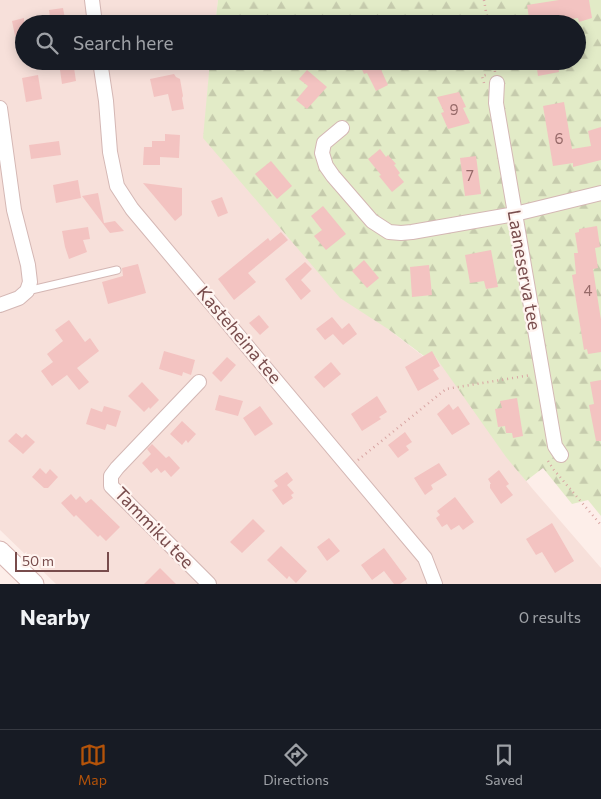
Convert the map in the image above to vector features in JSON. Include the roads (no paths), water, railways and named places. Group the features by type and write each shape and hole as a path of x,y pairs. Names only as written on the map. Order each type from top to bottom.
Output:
{"street":[{"path":"92,0 94,15"},
{"name":"Kasteheina tee","path":"101,70 110,152 117,186 132,208 425,558 435,584"},
{"name":"Laaneserva tee","path":"497,83 496,104 514,214 555,446 561,455"},
{"path":"0,108 14,210 28,266 30,282 26,291 19,298 0,305"},
{"path":"342,128 324,143 322,153 326,166 372,221 389,232 412,232 514,214 601,193"},
{"name":"Tammiku tee","path":"199,382 110,476 111,486 209,584"},
{"path":"0,552 34,584"}],"lane":[{"path":"26,291 117,270"}]}
